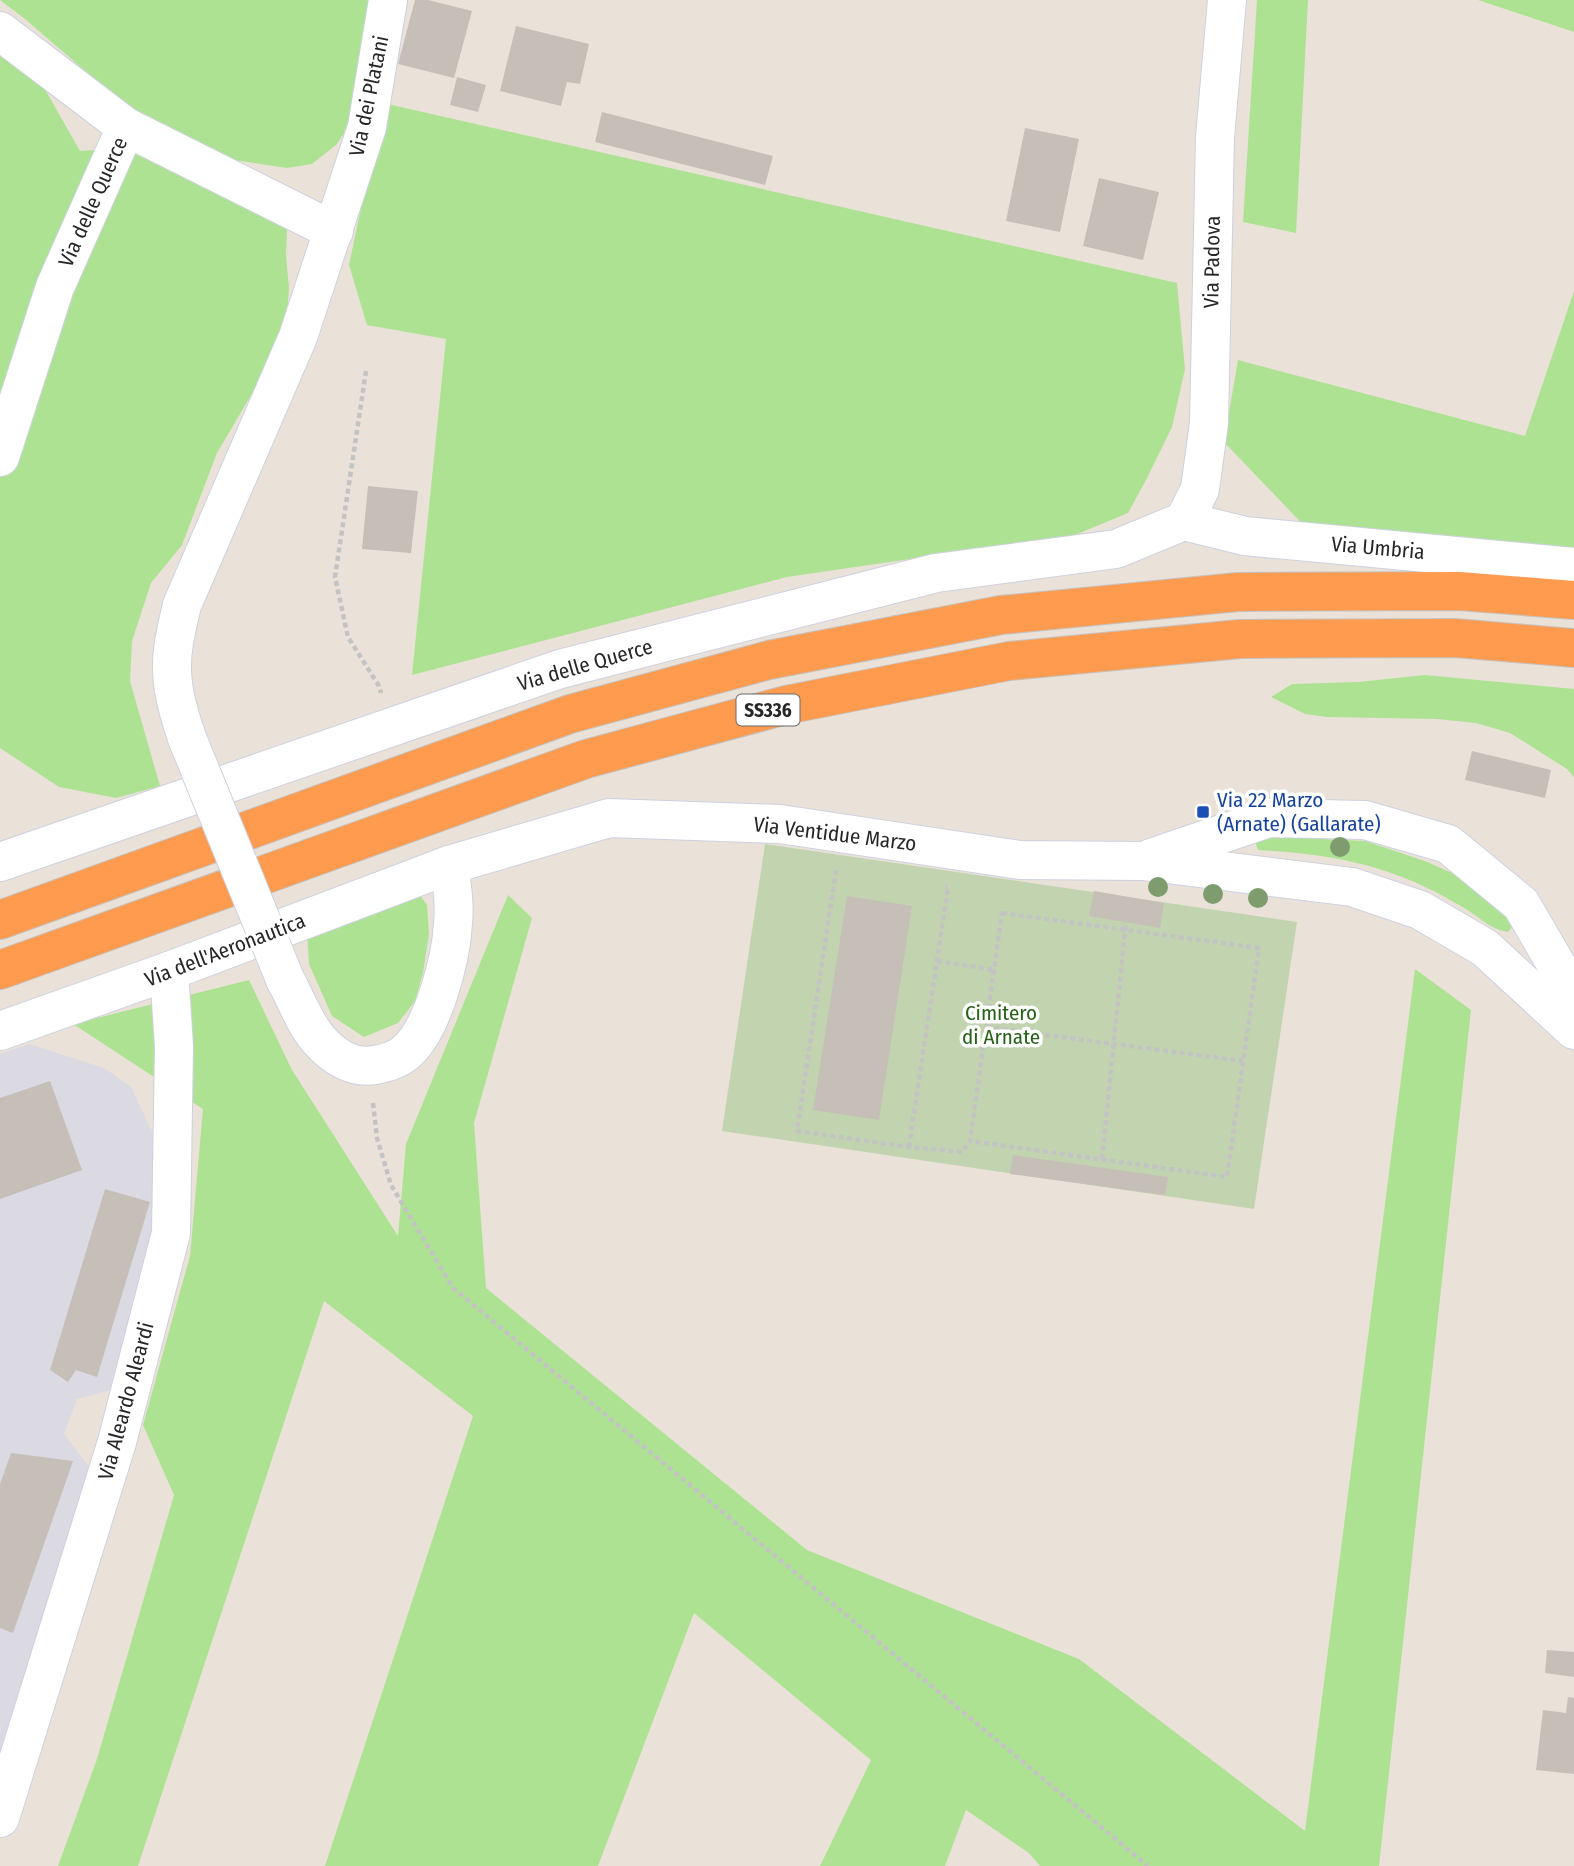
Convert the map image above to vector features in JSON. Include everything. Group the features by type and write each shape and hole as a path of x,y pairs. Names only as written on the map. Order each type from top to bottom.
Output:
{"highway":[{"name":"SS336","path":"0,920 570,714 769,660 1000,615 1238,592 1459,591 1574,600"},
{"name":"SS336","path":"0,970 586,759 786,705 1009,661 1240,639 1455,638 1574,648"}],"street":[{"name":"Via dei Platani","path":"370,1066 349,1064 335,1055 308,1025 285,979 187,738 176,704 172,672 174,639 182,605 298,337 368,127 388,0"},
{"name":"Via Padova","path":"1184,521 1200,489 1209,423 1215,136 1227,0"},
{"name":"Via delle Querce","path":"0,31 127,127 334,231"},
{"name":"Via delle Querce","path":"0,457 55,287 127,127"},
{"name":"Via delle Querce","path":"0,862 560,669 936,573 1116,550 1184,521"},
{"name":"Via Umbria","path":"1184,521 1245,536 1574,567"},
{"name":"Via Ventidue Marzo","path":"449,865 609,818 780,824 1020,860 1143,861 1352,887 1420,910 1485,948 1574,1030"},
{"name":"Via Ventidue Marzo","path":"1143,861 1269,818 1365,820 1448,844 1521,904 1574,995"},
{"name":"Via dell'Aeronautica","path":"0,1031 169,971 449,865"},
{"path":"370,1066 389,1062 405,1054 417,1041 429,1018 441,985 454,923 449,865"},
{"name":"Via Aleardo Aleardi","path":"0,1818 117,1441 171,1233 174,1046 169,971"}],"path":[{"path":"366,371 335,577 348,637 379,685 388,728"},
{"path":"848,872 835,870 797,1131 962,1152 970,1141 1002,913 1259,948 1227,1177 970,1141"},
{"path":"909,1147 948,887 936,886"},
{"path":"1102,1160 1126,922"},
{"path":"937,961 994,970"},
{"path":"986,1027 1243,1061"},
{"path":"370,1066 377,1138 391,1185 453,1288 1148,1866"}],"shaded area":[{"path":"29,1044 104,1068 131,1087 152,1132 160,1166 160,1228 111,1390 77,1399 64,1434 93,1472 0,1759 0,1054"}],"green space":[{"path":"0,0 377,0 356,106 343,135 336,145 312,164 287,168 227,159 140,113 105,88"},
{"path":"1257,0 1308,0 1296,233 1243,222"},
{"path":"1478,0 1574,0 1574,32"},
{"path":"0,53 19,71 42,84 80,151 139,147 245,198 287,230 289,288 286,328 257,385 217,453 182,545 151,583 132,641 130,681 160,786 116,798 59,787 0,748"},
{"path":"383,103 1177,283 1185,369 1172,427 1128,513 1075,535 787,577 412,675 446,339 367,325 349,265"},
{"path":"1574,291 1574,558 1313,535 1224,442 1238,360 1525,436"},
{"path":"1425,675 1574,689 1574,777 1567,769 1510,733 1476,723 1437,719 1327,717 1305,714 1271,697 1292,684 1358,682"},
{"path":"1260,836 1365,841 1425,861 1468,880 1510,918 1513,926 1508,932 1497,929 1434,891 1363,864 1301,853 1258,850 1255,842"},
{"name":"Cimitero di Arnate","path":"765,844 1297,922 1254,1209 722,1131"},
{"path":"419,894 427,905 429,934 423,973 415,1001 398,1023 364,1037 332,1016 309,964 307,934"},
{"path":"508,895 532,918 474,1123 486,1288 807,1550 1079,1659 1305,1831 1415,969 1471,1010 1379,1866 1040,1866 1029,1853 966,1810 945,1866 820,1866 871,1760 694,1613 598,1866 325,1866 473,1416 324,1301 138,1866 58,1866 97,1759 174,1495 143,1425 190,1256 203,1109 73,1024 249,980 292,1070 398,1236 406,1144"}],"building":[{"path":"415,0 428,0 472,11 454,78 398,64"},
{"path":"516,26 589,44 580,84 567,82 561,106 500,91"},
{"path":"457,77 486,85 478,112 450,105"},
{"path":"602,112 773,156 765,185 595,142"},
{"path":"1025,128 1079,139 1060,232 1006,221"},
{"path":"1099,178 1159,192 1143,260 1083,246"},
{"path":"368,486 418,491 411,553 362,549"},
{"path":"1472,751 1551,770 1545,798 1465,780"},
{"path":"1094,891 1164,903 1160,928 1089,916"},
{"path":"847,896 912,906 879,1120 813,1110"},
{"path":"50,1081 82,1170 0,1199 0,1098"},
{"path":"1013,1155 1168,1177 1165,1195 1010,1174"},
{"path":"105,1189 150,1202 97,1377 76,1370 68,1382 50,1370"},
{"path":"11,1453 73,1461 13,1633 0,1628 0,1484"},
{"path":"1547,1650 1574,1652 1574,1677 1545,1673"},
{"path":"1568,1697 1574,1698 1574,1774 1536,1770 1543,1710 1566,1713"}],"place":[{"name":"Via 22 Marzo (Arnate) (Gallarate)","path":"1203,812"}]}
